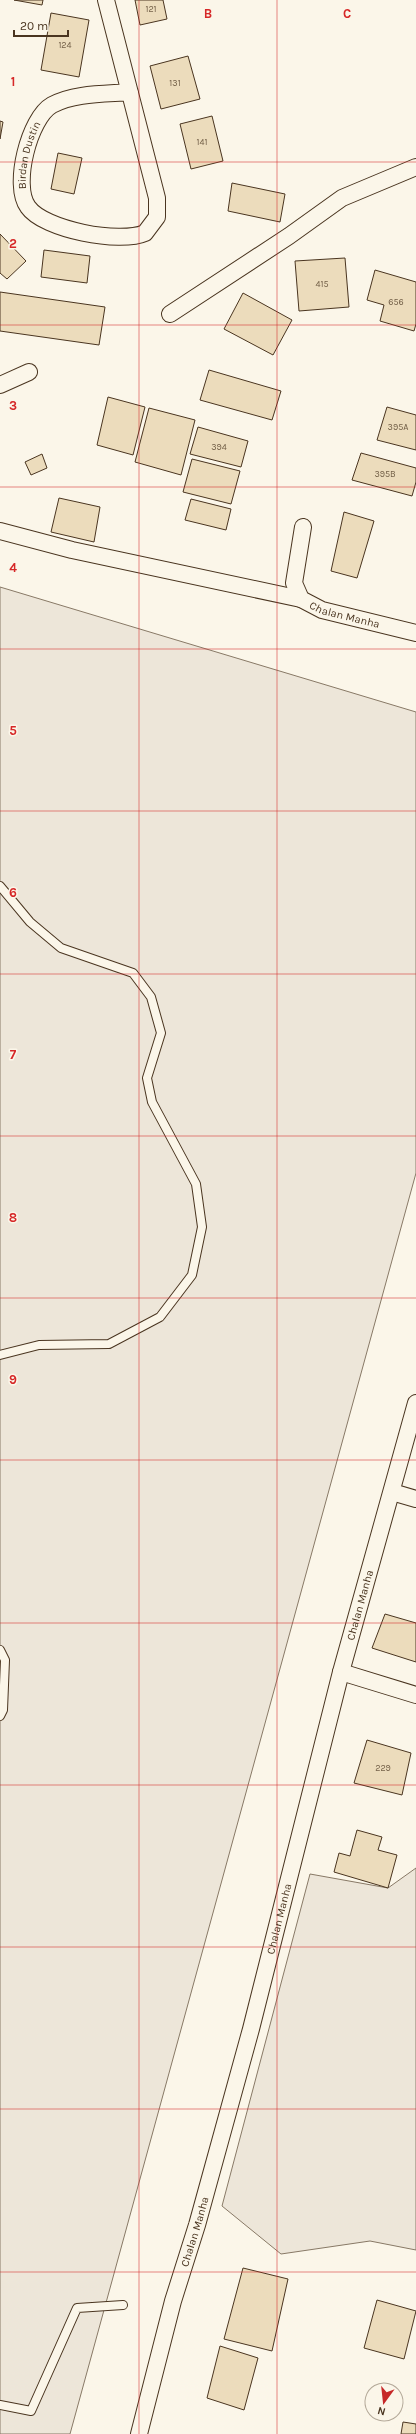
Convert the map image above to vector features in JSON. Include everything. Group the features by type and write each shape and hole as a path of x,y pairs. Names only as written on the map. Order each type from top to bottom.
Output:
{"street":[{"name":"Birdan Dustin","path":"106,0 130,92 158,206 156,220 148,230 136,236 96,235 53,225 37,217 27,206 22,184 28,145 41,115 54,104 69,100 130,92"},
{"path":"170,314 289,236 342,198 416,167"},
{"path":"0,386 29,372"},
{"name":"Chalan Manha","path":"303,527 294,583 301,599 322,610 416,633"},
{"path":"0,531 72,550 301,599"},
{"name":"Chalan Manha","path":"139,2434 173,2301 197,2225 251,2029 341,1672 416,1403"},
{"path":"392,1492 416,1499"},
{"path":"341,1672 416,1696"}],"lane":[{"path":"0,886 30,922 61,948 134,973 151,997 161,1032 147,1078 152,1102 196,1184 202,1227 192,1275 160,1317 109,1344 39,1345 0,1355"},
{"path":"0,1650 5,1660 3,1710 0,1716"},
{"path":"0,2405 31,2411 77,2308 123,2305"}],"shaded area":[{"path":"0,587 416,712 416,1173 70,2434 0,2434"},
{"path":"416,1868 416,2250 370,2241 281,2254 222,2206 310,1874 388,1888"}],"building":[{"path":"14,0 43,0 42,5"},
{"path":"135,0 163,0 167,19 140,25"},
{"path":"51,13 89,20 79,77 41,70"},
{"path":"188,56 200,99 161,109 150,66"},
{"path":"212,116 223,161 191,169 180,124"},
{"path":"0,121 3,122 0,139"},
{"path":"58,153 82,158 74,194 51,189"},
{"path":"232,183 285,194 280,222 228,211"},
{"path":"0,234 26,261 7,279 0,273"},
{"path":"44,250 90,256 87,283 41,277"},
{"path":"345,258 349,307 299,311 295,261"},
{"path":"375,270 416,282 416,324 414,331 380,321 384,305 367,300"},
{"path":"0,292 105,307 99,345 0,331"},
{"path":"243,293 292,320 273,355 224,329"},
{"path":"209,370 281,391 272,420 200,400"},
{"path":"108,397 145,407 133,455 97,445"},
{"path":"387,407 416,415 416,450 377,440"},
{"path":"149,408 195,420 181,475 135,462"},
{"path":"198,427 248,441 241,467 190,454"},
{"path":"361,453 416,468 416,482 412,496 352,480"},
{"path":"42,454 47,468 31,475 25,462"},
{"path":"192,459 240,471 231,504 183,492"},
{"path":"59,498 100,507 94,542 51,532"},
{"path":"191,499 231,509 226,530 185,520"},
{"path":"344,512 374,521 357,578 331,571"},
{"path":"385,1614 416,1623 416,1662 372,1648"},
{"path":"367,1740 411,1753 402,1795 354,1783"},
{"path":"357,1830 382,1837 378,1850 397,1855 388,1888 334,1872 339,1853 350,1856"},
{"path":"243,2268 288,2279 272,2351 224,2339"},
{"path":"377,2300 416,2311 404,2359 364,2348"},
{"path":"220,2346 258,2358 244,2410 207,2398"},
{"path":"403,2422 416,2424 416,2434 401,2434"}]}
